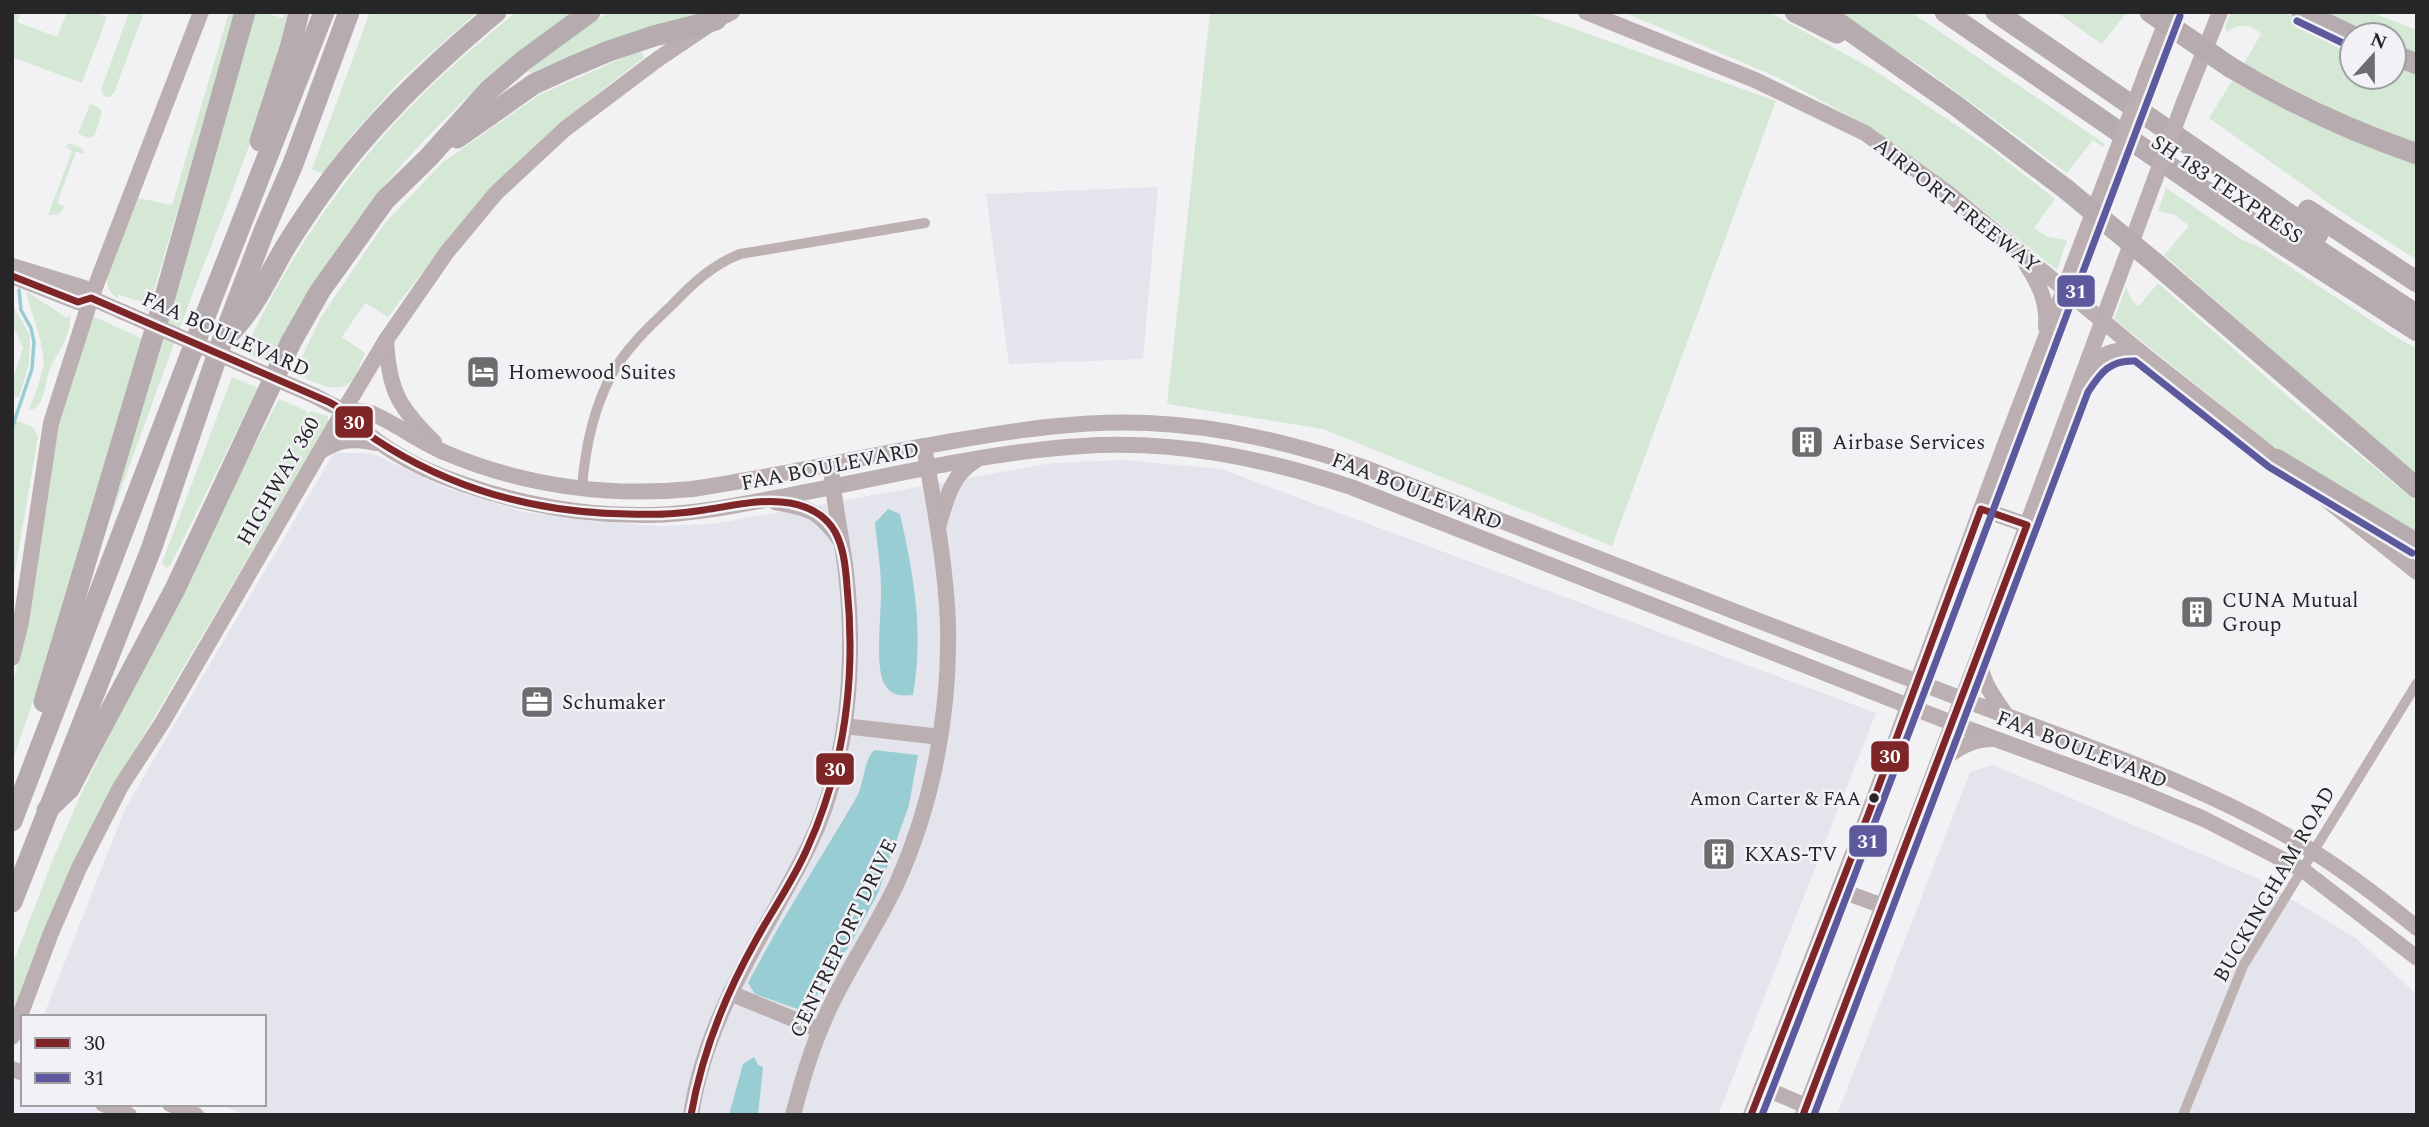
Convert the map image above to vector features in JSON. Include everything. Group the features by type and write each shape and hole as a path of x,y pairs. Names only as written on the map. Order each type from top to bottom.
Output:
{"highway":[{"path":"39,753 38,722 166,293 245,12"},
{"path":"247,209 247,179 290,48 299,12"},
{"path":"12,821 324,12"},
{"path":"12,902 152,547 222,341 293,164 349,12"},
{"path":"222,341 247,315 285,248 317,199 351,155 427,72 496,12"},
{"path":"47,810 69,789 174,589 304,317 351,246 385,200 429,157 489,90 523,61 590,12"},
{"path":"1795,12 1867,50 1955,105"},
{"path":"1823,12 1955,105 2067,190 2417,488"},
{"path":"1945,12 2292,251 2417,331"},
{"name":"SH 183 TEXPRESS","path":"1970,12 2297,237 2417,315"},
{"name":"SH 183 TEXPRESS","path":"1996,12 2343,251 2417,298"},
{"path":"2019,12 2350,240 2417,282"},
{"path":"2150,12 2270,91 2318,116 2417,154"},
{"path":"2302,12 2338,29"},
{"path":"429,157 534,84 609,51 724,16"},
{"path":"2276,459 2417,544"}],"street":[{"path":"12,658 21,622 51,423 91,298 201,12"},
{"name":"AIRPORT FREEWAY","path":"1586,12 1755,80 1865,134 1948,193 2139,351 2417,572"},
{"path":"1751,1115 1839,890 2170,12"},
{"path":"1762,1087 1805,1110 2220,12"},
{"name":"HIGHWAY 360","path":"12,1038 60,911 121,786 162,723 386,340 447,252 496,193 530,160 611,92 724,16"},
{"path":"577,512 585,452 600,401 613,372 640,337 713,267 740,254 925,223"},
{"path":"2017,250 2040,286 2045,302 2047,318 2043,345"},
{"name":"FAA BOULEVARD","path":"12,266 83,288 91,298 344,410 368,412 446,453 508,475 582,488 619,492 680,490 1016,430 1099,423 1196,427 1250,434 1307,449 1360,466 1961,699 2085,744 2208,796 2264,823 2314,852 2384,901 2417,928"},
{"name":"FAA BOULEVARD","path":"12,276 78,302 91,298"},
{"path":"386,340 391,382 397,398 418,426 446,453"},
{"path":"2079,387 2094,363 2108,352 2122,349 2139,351"},
{"name":"FAA BOULEVARD","path":"344,410 359,428 382,444 415,464 450,480 520,501 577,512 651,515 726,508 1021,452 1083,446 1150,445 1194,449 1244,456 1297,469 1351,487 1952,723 2204,818 2304,870 2417,958"},
{"path":"1194,449 1196,427"},
{"path":"319,452 330,445 347,440 358,439 382,444"},
{"name":"CENTREPORT DRIVE","path":"793,1115 820,1030 836,995 881,917 903,869 922,818 940,737 946,700 946,587 924,446"},
{"path":"938,530 951,487 963,468 978,460"},
{"path":"691,1115 700,1070 715,1027 730,993 809,846 839,758 850,652 849,607 830,464"},
{"path":"766,500 805,507 816,513 842,544"},
{"path":"1981,509 2027,525"},
{"path":"1596,582 1604,562"},
{"path":"1980,652 1979,666 1984,680 2006,715"},
{"name":"BUCKINGHAM ROAD","path":"2183,1115 2243,966 2417,682"},
{"path":"844,726 940,737"},
{"path":"1937,764 1966,744 1982,738 1999,739"},
{"path":"1839,890 1883,906"},
{"path":"730,993 820,1030"},
{"path":"108,1106 130,1115"},
{"path":"175,1106 196,1115"}],"shaded area":[{"path":"1158,187 1143,359 1009,364 986,194"},
{"path":"334,453 371,453 446,488 524,512 661,526 713,524 1052,463 1123,460 1221,469 1876,713 1718,1115 244,1115 224,1106 266,1106 266,1015 44,1015 126,807"},
{"path":"1994,765 2257,878 2357,939 2417,995 2417,1115 1837,1115 1970,772"},
{"path":"17,1078 21,1079 21,1106 91,1106 113,1115 12,1115 12,1090"}],"green space":[{"path":"12,12 20,14 17,22 57,37 67,12 95,12 107,17 82,83 12,57"},
{"path":"129,12 144,12 114,93 105,97 101,90"},
{"path":"229,12 235,12 148,311 143,308 143,302 118,295 117,298 108,285 108,272 138,198 172,205"},
{"path":"251,12 283,18 284,12 287,12 270,82 99,549"},
{"path":"370,12 477,12 401,80 351,136 323,174 312,169"},
{"path":"516,12 577,12 506,64 409,156 380,190 329,261 271,364 244,352 280,281 347,180 427,90"},
{"path":"608,12 703,12 535,78 528,70"},
{"path":"1210,12 1527,12 1776,101 1612,546 1323,429 1167,404"},
{"path":"1623,12 1769,12 1874,70 1990,148 2055,199 2034,228 2048,237 2067,240 2057,270 1947,182 1861,122 1777,77"},
{"path":"1836,12 1911,12 2105,144 2103,147 2093,140 2067,173 1925,69"},
{"path":"2056,12 2127,12 2102,44"},
{"path":"2231,12 2285,12 2338,37 2338,91 2408,91 2408,67 2417,71 2417,143 2329,107 2244,63 2261,34 2244,26 2227,32 2225,27"},
{"path":"2321,12 2370,12 2394,21 2341,21"},
{"path":"2408,27 2417,30 2417,54 2408,50"},
{"path":"641,50 644,58 557,126 516,163 478,203 388,317 365,303 342,337 365,353 353,379 340,387 332,387 294,373 321,317 384,224 443,162 539,95"},
{"path":"2232,81 2301,118 2417,165 2417,260 2334,207 2209,118"},
{"path":"90,104 102,112 95,135 89,138 78,134"},
{"path":"70,143 83,149 85,154 76,152 57,203 64,206 62,210 48,215 72,151 65,147"},
{"path":"2166,188 2242,240 2260,247 2417,349 2417,477 2164,255 2189,226 2175,215 2158,211"},
{"path":"2158,283 2300,407 2417,502 2417,540 2269,443 2114,319 2126,287 2133,302 2139,306"},
{"path":"26,291 68,318 70,313 67,335 48,373 41,401 29,410 44,360"},
{"path":"12,304 30,335 29,364 19,397 12,396 12,383 23,348 12,323"},
{"path":"93,316 143,339 53,643 12,762 12,686 23,643 56,432"},
{"path":"232,377 258,388 170,566 166,568 162,563"},
{"path":"279,399 305,410 308,414 311,411 328,416 328,422 116,782 12,1016 12,966 81,794 198,553"},
{"path":"12,419 33,427 38,437 12,589"}],"water":[{"path":"888,509 900,514 916,604 918,649 913,695 901,695 891,691 885,685 880,666 881,580 875,523"},
{"path":"874,750 918,755 909,805 878,893 851,943 820,988 809,1013 755,994 748,983 855,800 867,761"},
{"path":"754,1057 758,1065 763,1067 758,1115 729,1115 743,1064"}],"waterway":[{"path":"12,428 32,369 34,342 31,328 21,310 19,290"}],"transit line":[{"name":"31","path":"1762,1115 2180,16"},
{"name":"31","path":"2297,21 2338,41"},
{"name":"30","path":"12,276 78,302 91,298 329,402 389,448 445,477 474,488 534,504 596,513 666,514 769,501 790,503 806,507 828,522 835,532 844,557 849,619 848,686 839,753 831,785 807,849 762,929 725,1003 701,1069 691,1115"},
{"name":"31","path":"1814,1115 2088,392 2102,373 2113,365 2135,361 2269,467 2412,553"},
{"name":"30","path":"1751,1115 1868,815 1981,509 2027,525 1803,1115"}],"place":[{"name":"Homewood Suites","path":"483,372"},
{"name":"Airbase Services","path":"1807,442"},
{"name":"CUNA Mutual Group","path":"2197,612"},
{"name":"Schumaker","path":"537,702"},
{"name":"Amon Carter & FAA","path":"1874,798"},
{"name":"KXAS-TV","path":"1719,854"}]}
